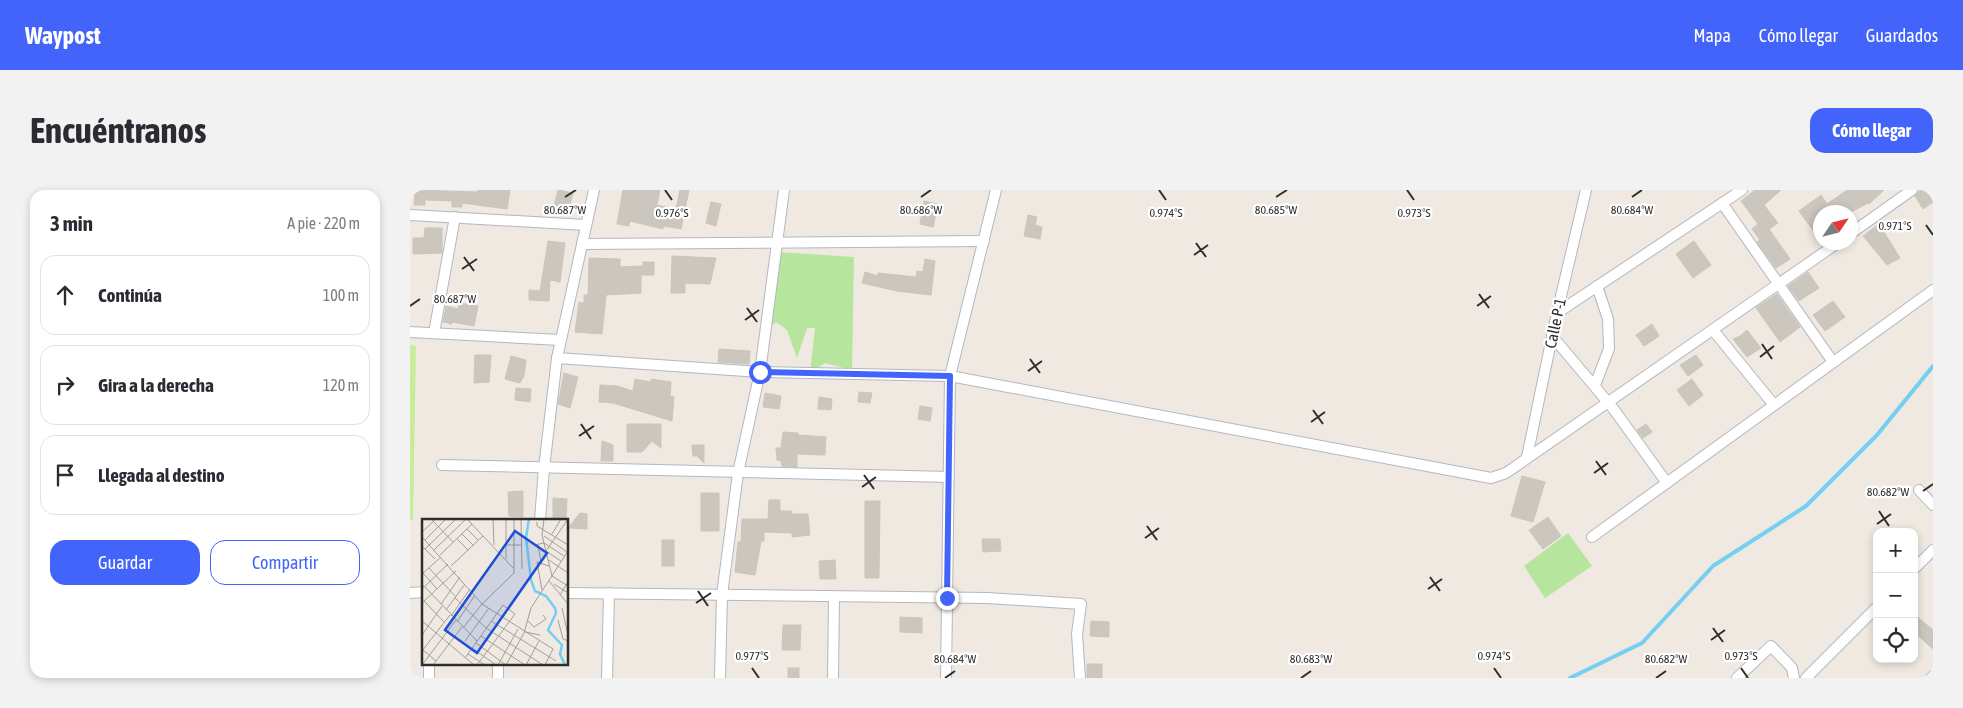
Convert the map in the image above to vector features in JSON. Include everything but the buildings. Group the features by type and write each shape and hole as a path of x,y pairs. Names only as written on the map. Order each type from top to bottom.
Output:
{"street":[{"path":"540,519 557,358 594,190"},
{"path":"720,678 722,596 738,473 760,372 784,190"},
{"path":"946,678 950,376 996,190"},
{"name":"Calle P-1","path":"1527,457 1557,313 1586,190"},
{"path":"1557,313 1742,190"},
{"path":"1858,228 1912,190"},
{"path":"1722,203 1833,362"},
{"path":"410,215 586,225"},
{"path":"434,333 455,217"},
{"path":"582,244 984,241"},
{"path":"557,358 760,372 950,376 1491,478 1506,474 1527,457 1779,285 1827,250"},
{"path":"1595,385 1609,349 1608,319 1597,286"},
{"path":"1592,537 1933,290"},
{"path":"1713,330 1774,405"},
{"path":"410,332 560,340"},
{"path":"1552,336 1595,385 1667,483"},
{"path":"442,465 949,477"},
{"path":"1919,490 1933,505"},
{"path":"1918,565 1933,550"},
{"path":"569,593 987,598 1081,604 1077,634 1080,678"},
{"path":"607,678 609,593"},
{"path":"833,678 834,597"},
{"path":"1806,678 1873,611"},
{"path":"1737,678 1771,646 1792,668 1794,678"}],"green space":[{"path":"778,252 854,257 852,370 825,363 810,372 815,328 807,328 797,358 787,330 776,322 769,328"},
{"path":"410,345 416,346 413,520 410,520"},
{"path":"1568,533 1592,566 1545,598 1524,566"}],"waterway":[{"path":"1570,678 1642,643 1713,566 1806,506 1877,435 1933,366"}],"route":[{"path":"760,372 950,376 947,598"}]}
